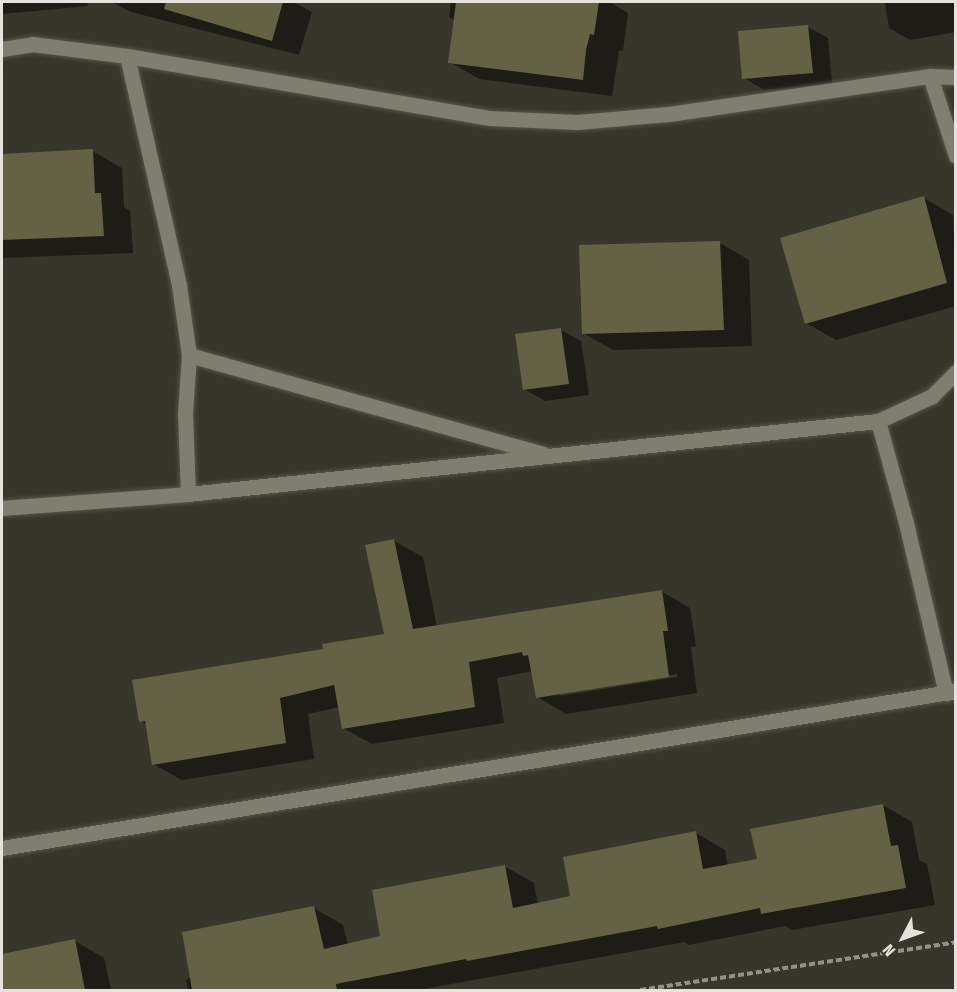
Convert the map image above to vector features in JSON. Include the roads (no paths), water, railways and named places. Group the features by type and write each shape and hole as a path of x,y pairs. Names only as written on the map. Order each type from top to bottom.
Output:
{"street":[{"path":"2,50 32,44 127,56 489,118 576,122 669,114 930,76 956,77"},
{"path":"127,56 179,285 189,355 185,413 188,494"},
{"path":"930,76 956,156"},
{"path":"189,355 552,457"},
{"path":"2,508 188,494 878,421 932,396 956,372"},
{"path":"2,848 951,692 878,421"}]}
